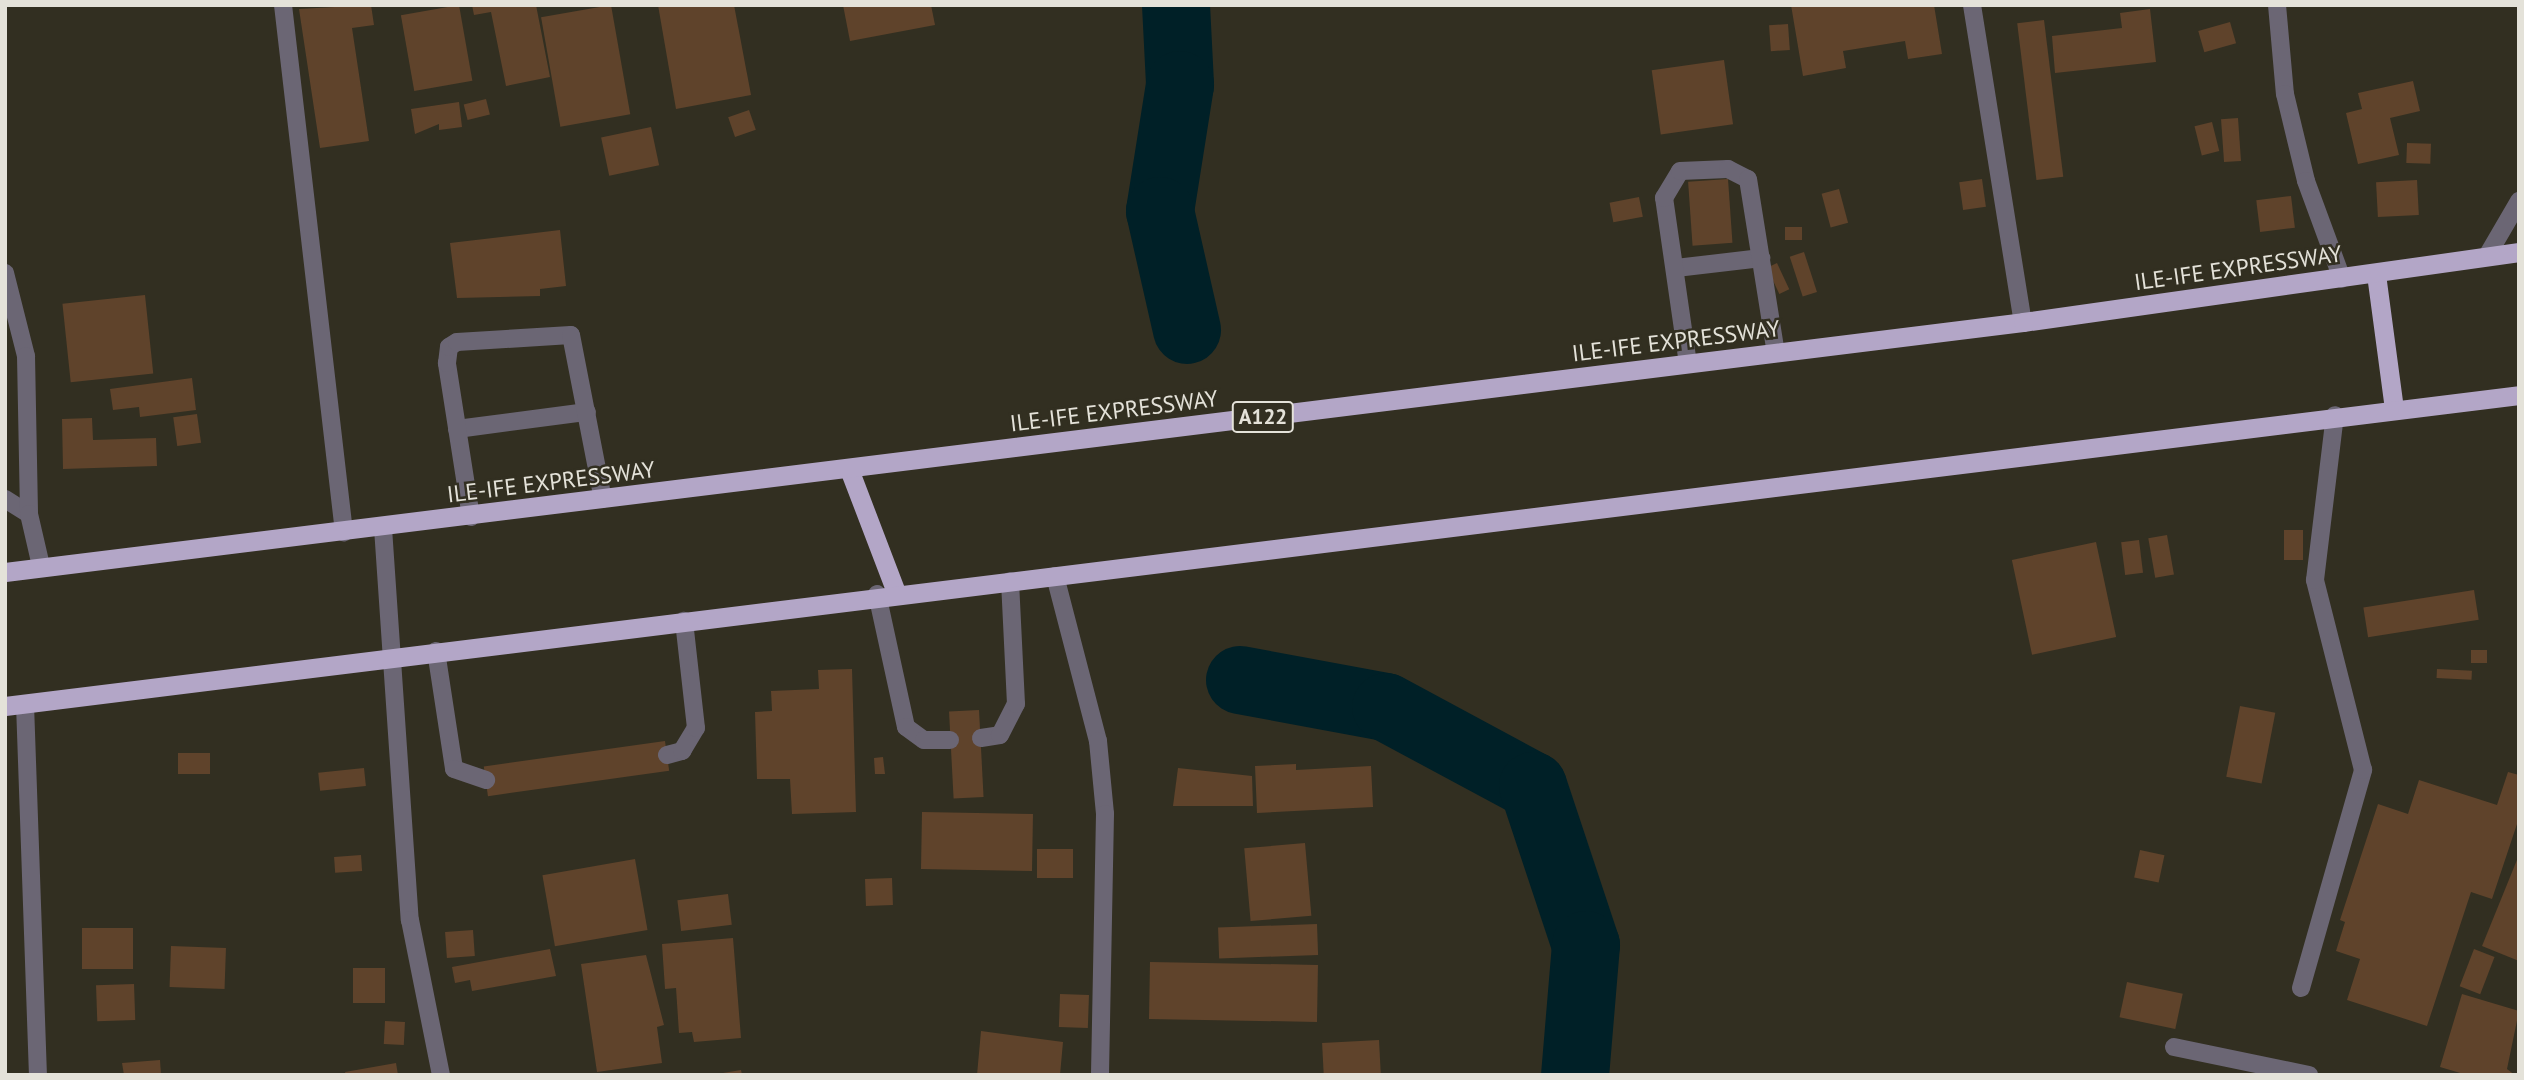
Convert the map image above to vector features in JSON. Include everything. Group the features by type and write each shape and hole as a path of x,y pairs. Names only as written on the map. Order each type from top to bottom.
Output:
{"highway":[{"name":"ILE-IFE EXPRESSWAY","path":"5,572 383,528 1688,365 2342,279 2519,252"},
{"path":"2376,274 2394,409"},
{"path":"15,705 886,593 1055,576 1884,477 2335,415 2519,396"},
{"path":"849,469 886,593"}],"street":[{"path":"283,5 344,532"},
{"path":"1972,5 2023,322"},
{"path":"2277,5 2285,94 2306,181 2342,279"},
{"path":"1688,365 1664,198 1680,171 1728,169 1748,179 1776,353"},
{"path":"2487,256 2519,201"},
{"path":"1676,268 1761,258"},
{"path":"5,273 26,356 29,514 41,566"},
{"path":"471,517 446,353 457,342 571,335 603,499"},
{"path":"457,429 587,412"},
{"path":"2301,988 2363,770 2315,580 2335,415"},
{"path":"5,499 29,514"},
{"path":"383,528 395,656 410,920 441,1075"},
{"path":"1055,576 1098,741 1105,814 1100,1075"},
{"path":"981,738 1000,735 1016,704 1010,581"},
{"path":"886,593 906,727 924,740 950,740"},
{"path":"667,755 682,751 696,728 684,621"},
{"path":"436,651 454,769 460,776 486,780"},
{"path":"15,705 38,1075"},
{"path":"2174,1047 2309,1075"}],"building":[{"path":"371,5 374,25 352,28 369,141 320,148 299,9"},
{"path":"459,5 472,81 414,91 401,15"},
{"path":"472,5 536,5 550,77 506,86 491,12 474,15"},
{"path":"611,5 630,114 560,127 541,17"},
{"path":"658,5 734,5 751,95 676,109"},
{"path":"843,5 931,5 935,25 850,41"},
{"path":"1791,5 1934,5 1942,54 1908,59 1905,41 1843,51 1846,68 1803,76"},
{"path":"2150,9 2156,62 2055,73 2052,36 2122,28 2120,13"},
{"path":"2044,20 2063,177 2036,180 2017,23"},
{"path":"2230,22 2236,43 2204,52 2198,31"},
{"path":"1788,24 1790,50 1771,51 1769,25"},
{"path":"1724,60 1733,124 1661,135 1652,70"},
{"path":"2413,81 2420,111 2390,118 2399,155 2358,164 2346,113 2362,109 2358,93"},
{"path":"486,99 490,115 468,120 464,105"},
{"path":"459,102 462,127 439,130 439,124 415,134 411,109"},
{"path":"749,110 756,130 735,137 728,117"},
{"path":"2238,118 2241,161 2224,162 2221,119"},
{"path":"2212,122 2219,151 2202,155 2195,126"},
{"path":"651,127 659,165 609,176 601,138"},
{"path":"2407,143 2431,144 2430,164 2406,163"},
{"path":"1728,179 1732,243 1693,246 1688,182"},
{"path":"1982,179 1986,207 1963,210 1959,182"},
{"path":"2417,180 2419,215 2378,217 2376,182"},
{"path":"1839,189 1848,223 1831,227 1822,194"},
{"path":"2291,196 2295,228 2260,232 2256,200"},
{"path":"1639,197 1643,217 1613,222 1610,203"},
{"path":"1785,227 1802,227 1802,240 1785,240"},
{"path":"560,230 566,286 540,289 540,296 457,298 450,243"},
{"path":"1804,252 1817,292 1803,297 1790,257"},
{"path":"1777,263 1789,289 1779,294 1767,268"},
{"path":"145,295 153,374 71,382 62,304"},
{"path":"192,378 196,410 140,417 139,407 113,410 110,389"},
{"path":"197,414 201,443 177,446 173,417"},
{"path":"92,418 93,440 156,438 157,466 63,469 62,419"},
{"path":"2284,530 2303,530 2303,560 2284,560"},
{"path":"2167,535 2174,574 2155,578 2148,538"},
{"path":"2139,540 2143,573 2125,575 2121,542"},
{"path":"2096,542 2116,637 2032,655 2012,560"},
{"path":"2474,590 2479,620 2368,637 2363,608"},
{"path":"2471,650 2487,650 2487,663 2471,663"},
{"path":"852,669 856,812 792,814 790,779 757,779 755,712 772,711 771,691 819,689 818,670"},
{"path":"2437,669 2472,671 2471,680 2437,678"},
{"path":"2240,706 2275,713 2262,784 2226,777"},
{"path":"979,710 984,797 954,798 949,712"},
{"path":"665,741 669,771 488,796 484,766"},
{"path":"178,753 210,753 210,774 178,774"},
{"path":"883,757 885,774 875,774 874,758"},
{"path":"1296,764 1296,770 1371,766 1373,807 1257,813 1255,766"},
{"path":"364,768 366,786 320,791 318,773"},
{"path":"1178,768 1252,776 1253,806 1173,806"},
{"path":"2508,772 2519,775 2519,818 2492,899 2471,892 2427,1026 2347,1000 2360,959 2336,951 2345,922 2340,920 2378,804 2408,814 2419,780 2497,805"},
{"path":"922,812 1033,814 1032,871 921,869"},
{"path":"1305,843 1311,916 1251,921 1244,848"},
{"path":"1037,849 1073,849 1073,878 1037,878"},
{"path":"2140,850 2164,855 2159,883 2134,877"},
{"path":"361,855 362,871 335,873 334,857"},
{"path":"2519,855 2519,961 2482,946"},
{"path":"635,859 648,930 555,946 542,875"},
{"path":"892,878 893,905 866,906 865,879"},
{"path":"728,894 732,925 681,931 677,900"},
{"path":"1317,924 1318,955 1219,958 1218,927"},
{"path":"82,928 133,928 133,969 82,969"},
{"path":"473,930 475,956 447,958 445,932"},
{"path":"733,938 741,1038 694,1042 692,1032 679,1033 676,988 665,989 662,944"},
{"path":"171,946 226,948 225,989 170,987"},
{"path":"550,949 556,976 472,991 470,980 455,983 452,967"},
{"path":"2474,949 2495,957 2480,994 2460,986"},
{"path":"646,955 664,1025 657,1027 662,1063 597,1072 581,964"},
{"path":"1150,962 1318,965 1317,1022 1149,1019"},
{"path":"353,968 385,968 385,1003 353,1003"},
{"path":"2127,982 2183,994 2175,1029 2120,1017"},
{"path":"134,984 135,1020 97,1021 96,985"},
{"path":"1060,994 1089,995 1088,1028 1059,1027"},
{"path":"2462,994 2519,1011 2507,1069 2515,1075 2467,1075 2440,1067"},
{"path":"385,1021 405,1022 404,1045 384,1044"},
{"path":"981,1031 1063,1042 1060,1075 977,1075"},
{"path":"1379,1040 1381,1075 1324,1075 1322,1043"},
{"path":"160,1060 161,1075 124,1075 122,1063"},
{"path":"396,1063 398,1075 346,1075 345,1072"},
{"path":"741,1070 742,1075 723,1075 723,1073"}],"waterway":[{"path":"1176,5 1180,85 1160,211 1187,330"},
{"path":"1240,680 1386,707 1533,786 1586,945 1575,1075"}]}
